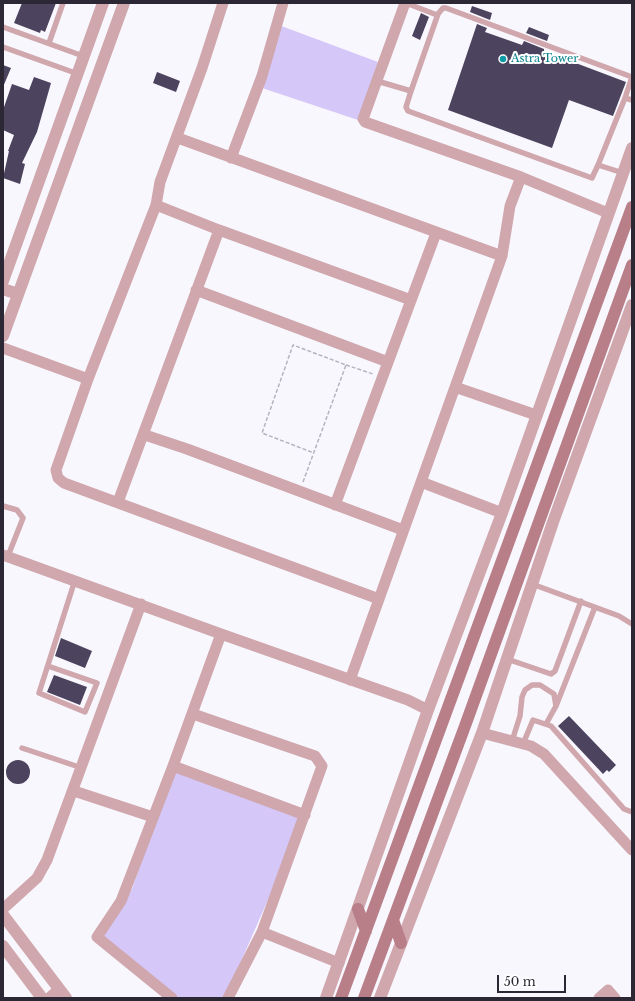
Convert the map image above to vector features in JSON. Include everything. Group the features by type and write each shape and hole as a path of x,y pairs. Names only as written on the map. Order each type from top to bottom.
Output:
{"main road":[{"path":"341,998 632,206"},
{"path":"364,998 632,265"},
{"path":"358,909 366,931"},
{"path":"393,920 401,944"}],"street":[{"path":"3,281 103,3"},
{"path":"3,336 124,3"},
{"path":"222,3 178,138 160,182 156,205 88,379 56,470 58,478 64,483 379,599"},
{"path":"231,158 262,76 283,3"},
{"path":"406,3 363,119 365,122 521,177 608,213"},
{"path":"178,138 436,234 502,256"},
{"path":"326,998 428,710 502,513 632,148"},
{"path":"350,680 502,256 510,206 521,177"},
{"path":"156,205 219,230 411,300"},
{"path":"118,502 145,435 196,290 219,230"},
{"path":"336,505 436,234"},
{"path":"3,289 18,294"},
{"path":"196,290 388,362"},
{"path":"380,998 482,733 532,584 632,305"},
{"path":"3,348 88,379"},
{"path":"455,386 536,415"},
{"path":"145,435 403,530"},
{"path":"421,482 502,513"},
{"path":"5,555 221,634 408,700 428,710"},
{"path":"3,909 37,878 47,860 74,790 141,604"},
{"path":"172,998 97,937 121,901 193,714 221,634"},
{"path":"193,714 318,758 322,770 262,932 228,998"},
{"path":"482,733 524,744 544,754 632,850"},
{"path":"173,766 305,815"},
{"path":"74,790 153,817"},
{"path":"3,915 63,994 49,998"},
{"path":"262,932 339,963"},
{"path":"3,946 42,998"},
{"path":"599,998 608,990 615,998"}],"lane":[{"path":"49,43 63,3"},
{"path":"406,3 434,15 438,14"},
{"path":"443,8 632,77 625,98 592,178 408,111 406,107 411,91 438,14 443,8"},
{"path":"3,27 83,56"},
{"path":"3,47 78,74"},
{"path":"377,81 411,91"},
{"path":"625,98 632,100"},
{"path":"598,165 623,173"},
{"path":"3,506 17,510 23,518 5,555"},
{"path":"48,666 97,683 85,712 39,693 75,580"},
{"path":"532,584 595,606 619,616 632,624"},
{"path":"507,659 551,674 555,671 581,601"},
{"path":"546,724 556,706 595,606"},
{"path":"512,741 520,716 522,696 532,685 540,685 554,694 556,706"},
{"path":"524,744 533,720 551,726 624,809 632,812"},
{"path":"22,748 82,768"}],"path":[{"path":"314,453 262,433 293,345 383,377"},
{"path":"299,492 346,365"}],"shaded area":[{"path":"276,24 378,62 361,121 253,85"},
{"path":"173,766 305,815 225,998 172,998 97,937 132,889"}],"building":[{"path":"22,3 56,3 45,32 41,30 40,33 14,23"},
{"path":"472,6 492,13 490,20 470,12"},
{"path":"421,13 429,17 420,40 412,36"},
{"path":"477,24 487,28 485,32 522,45 524,41 544,49 544,51 626,82 613,116 569,100 552,148 448,110"},
{"path":"529,27 549,35 547,41 526,33"},
{"path":"3,65 11,68 3,87"},
{"path":"157,72 180,81 176,92 153,83"},
{"path":"34,77 51,83 37,132 22,163 25,164 20,184 3,178 8,151 14,135 3,130 3,110 12,84 29,90"},
{"path":"61,638 92,651 85,668 55,656"},
{"path":"54,675 87,687 80,705 47,692"},
{"path":"569,716 616,765 609,772 607,770 603,774 558,726"},
{"path":"18,760 27,763 30,772 27,781 18,784 9,781 6,772 9,763"}],"place":[{"name":"Astra Tower","path":"503,59"}]}
